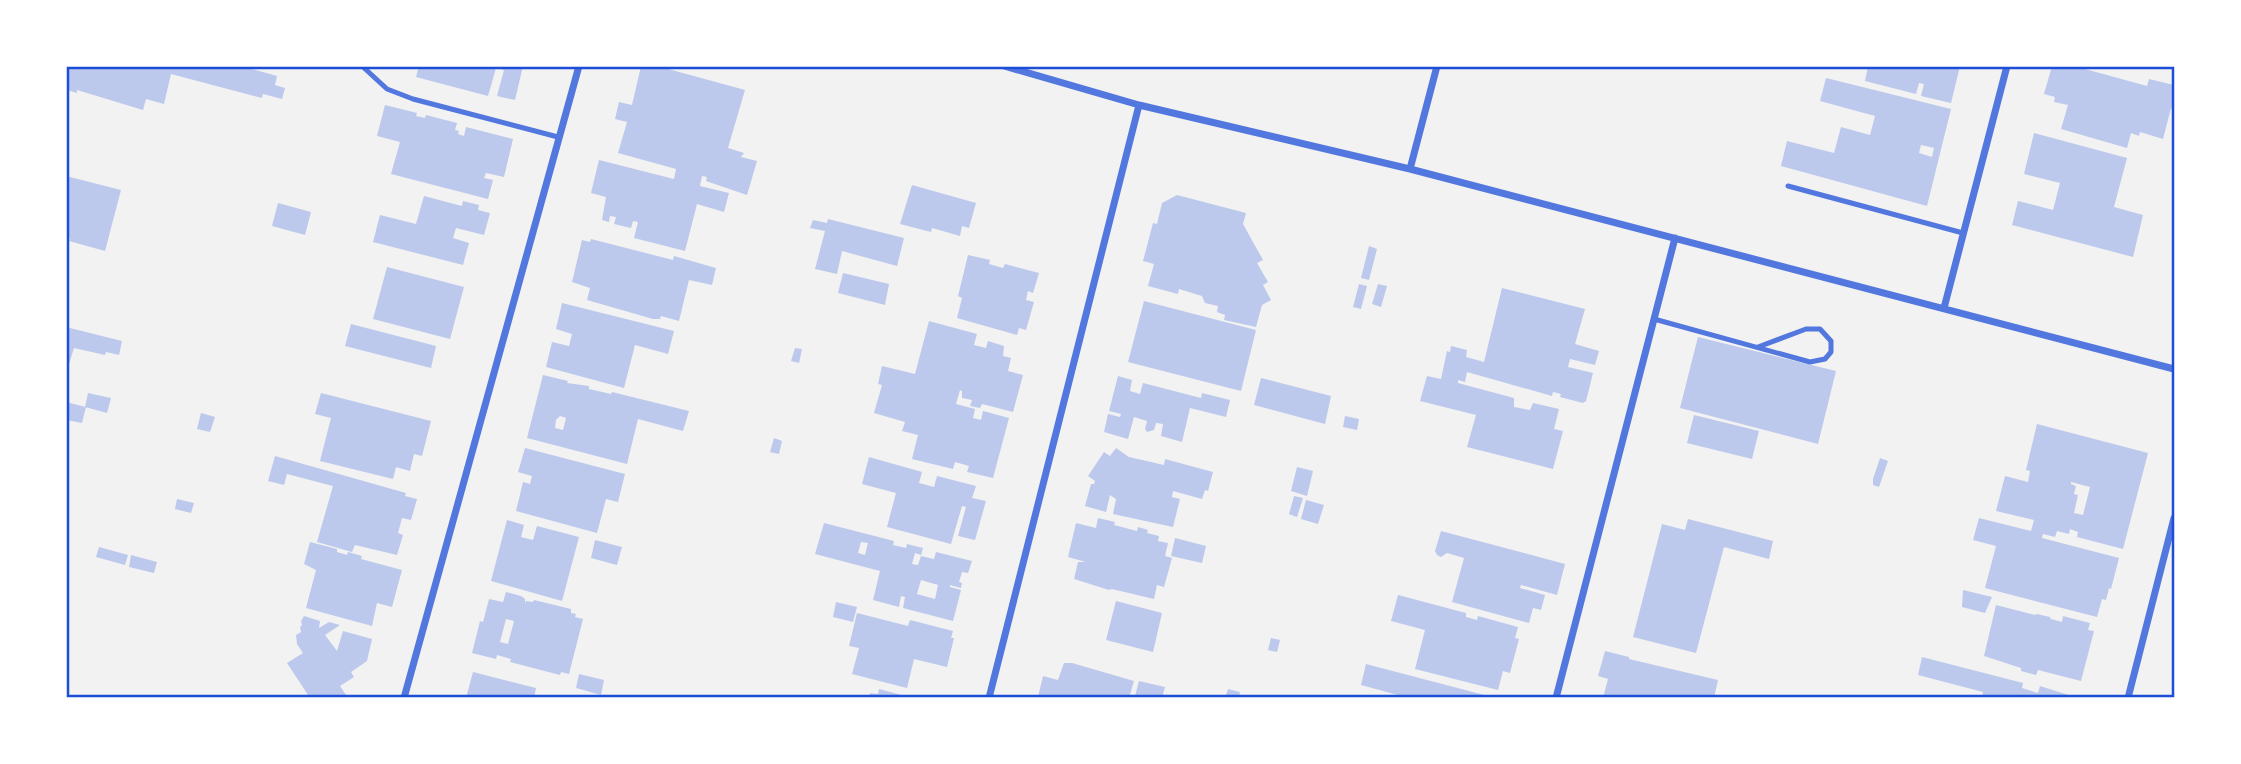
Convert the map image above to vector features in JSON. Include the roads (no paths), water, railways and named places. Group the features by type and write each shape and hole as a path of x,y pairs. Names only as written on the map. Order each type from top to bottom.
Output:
{"street":[{"path":"404,698 579,66"},
{"path":"1004,66 1139,105 1410,169 2175,369"},
{"path":"1410,169 1437,66"},
{"path":"1944,308 2007,66"},
{"path":"989,698 1139,105"},
{"path":"1556,698 1675,238"},
{"path":"2129,698 2175,518"}],"lane":[{"path":"362,66 387,89 413,99 558,137"},
{"path":"1788,186 1963,233"},
{"path":"1654,319 1810,362 1825,359 1831,352 1830,341 1820,329 1806,329 1758,347"}]}
